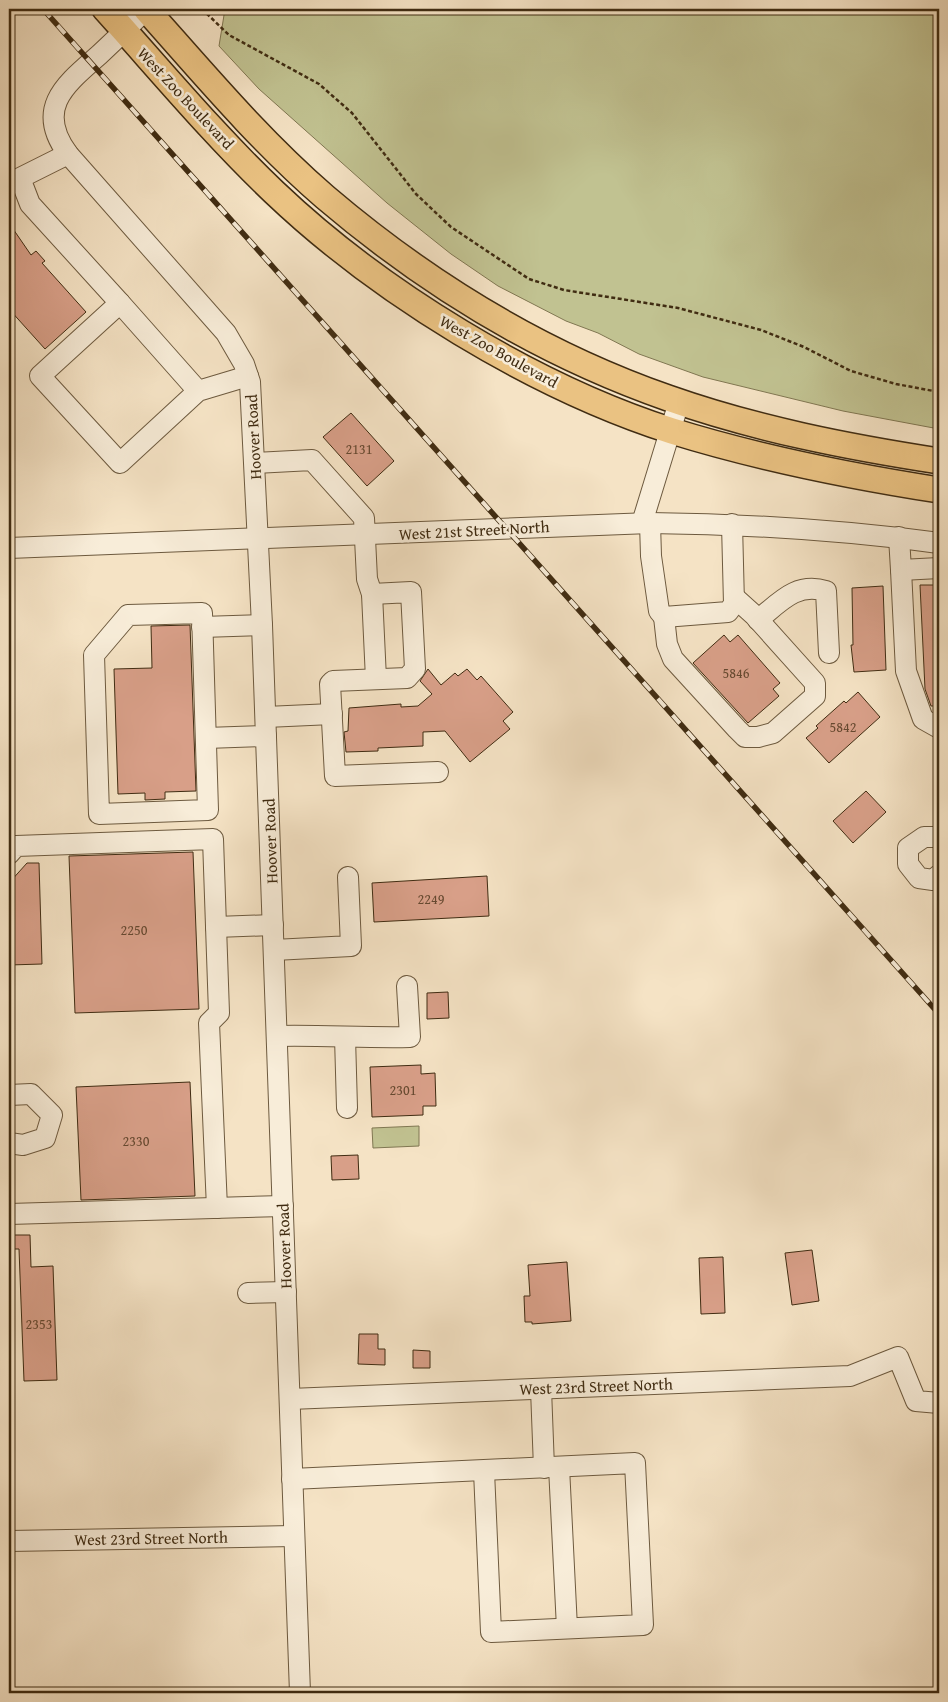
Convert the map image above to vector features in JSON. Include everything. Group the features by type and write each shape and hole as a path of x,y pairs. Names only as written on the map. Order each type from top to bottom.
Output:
{"main road":[{"name":"West Zoo Boulevard","path":"105,9 274,192 334,244 399,292 463,334 591,399 670,430 761,456 875,480 939,490"},
{"name":"West Zoo Boulevard","path":"146,9 238,112 287,162 324,196 382,243 428,276 534,340 595,368 679,402 796,434 939,461"}],"street":[{"name":"Hoover Road","path":"146,9 62,89 54,112 58,138 68,154 226,333 237,349 248,376 255,463 266,726 300,1693"},
{"path":"68,154 14,180 30,204 198,390"},
{"path":"120,303 40,376 120,463 198,390 248,376"},
{"path":"679,402 646,523 659,611 664,617 667,644 673,659 745,737 758,737 773,733 815,696 815,683 758,620 734,597"},
{"path":"255,463 312,460 364,518 367,579 372,594 376,679"},
{"name":"West 21st Street North","path":"9,548 365,536 646,523 732,524 832,530 939,543"},
{"path":"664,617 728,612 734,604 732,524"},
{"path":"899,537 906,671 923,719 939,728"},
{"path":"901,570 939,568"},
{"path":"758,620 795,591 804,588 826,591 829,653"},
{"path":"372,594 411,592 415,668 407,678 333,681 330,684 335,776 438,772"},
{"path":"202,612 202,627 208,810 99,814 94,655 128,615 202,612"},
{"path":"202,627 262,625"},
{"path":"206,738 332,714"},
{"path":"939,837 924,837 908,848 908,864 919,878 933,880 939,875"},
{"path":"9,854 16,846 213,839 219,1013 209,1022 217,1208"},
{"path":"274,950 351,946 348,877"},
{"path":"216,927 273,925"},
{"path":"277,1036 362,1039 410,1037 407,986"},
{"path":"345,1037 347,1108"},
{"path":"9,1095 31,1094 52,1115 45,1138 23,1145 9,1143"},
{"path":"9,1214 283,1206"},
{"path":"248,1293 286,1292"},
{"name":"West 23rd Street North","path":"290,1399 850,1376 898,1358 916,1401 939,1403"},
{"path":"541,1389 552,1467 567,1628"},
{"path":"292,1479 484,1470 552,1467 635,1463 643,1625 492,1632 484,1470"},
{"name":"West 23rd Street North","path":"9,1541 293,1536"}],"path":[{"path":"202,9 229,35 319,84 352,113 416,194 451,227 529,280 564,290 678,308 761,330 804,347 851,371 896,384 939,392"}],"green space":[{"path":"225,9 939,9 939,429 843,411 703,377 639,354 598,333 566,321 498,286 451,254 387,203 259,89 219,46"},
{"path":"419,1126 419,1146 373,1148 372,1128"}],"building":[{"path":"9,223 31,255 36,251 45,261 42,263 86,312 45,349 9,309"},
{"path":"351,413 394,461 367,486 323,437"},
{"path":"920,585 939,585 939,706 931,706 925,689"},
{"path":"883,586 886,670 854,672 851,645 853,645 852,588"},
{"path":"190,625 196,791 165,792 165,799 145,800 145,793 118,794 114,669 152,668 151,626"},
{"path":"724,635 730,642 738,635 780,683 773,689 779,696 748,723 693,663"},
{"path":"428,669 441,685 455,673 458,676 467,669 477,680 481,676 513,712 503,721 510,729 470,762 445,731 423,732 423,746 378,748 378,751 346,752 344,732 348,731 349,708 401,704 401,707 418,706 432,694 420,681"},
{"path":"858,692 880,717 829,763 806,738 818,728 816,726 844,701 846,703"},
{"path":"866,791 886,812 853,843 833,821"},
{"path":"193,852 199,1009 75,1013 69,856"},
{"path":"27,863 39,863 42,964 9,965 9,883"},
{"path":"487,876 489,916 374,922 372,883"},
{"path":"448,992 449,1018 427,1019 427,993"},
{"path":"421,1065 421,1074 435,1073 436,1106 423,1106 423,1115 372,1117 370,1067"},
{"path":"190,1082 195,1196 81,1200 76,1087"},
{"path":"358,1155 359,1179 332,1180 331,1156"},
{"path":"9,1235 30,1235 31,1267 53,1266 57,1380 24,1381 19,1249 9,1249"},
{"path":"812,1250 819,1301 792,1305 785,1253"},
{"path":"723,1257 725,1313 701,1314 699,1258"},
{"path":"567,1262 571,1321 532,1324 532,1322 525,1322 524,1296 530,1296 528,1265"},
{"path":"359,1334 378,1334 378,1349 385,1349 385,1365 358,1364"},
{"path":"413,1350 430,1351 430,1368 413,1368"}],"railway":[{"path":"43,9 939,1014"}]}
